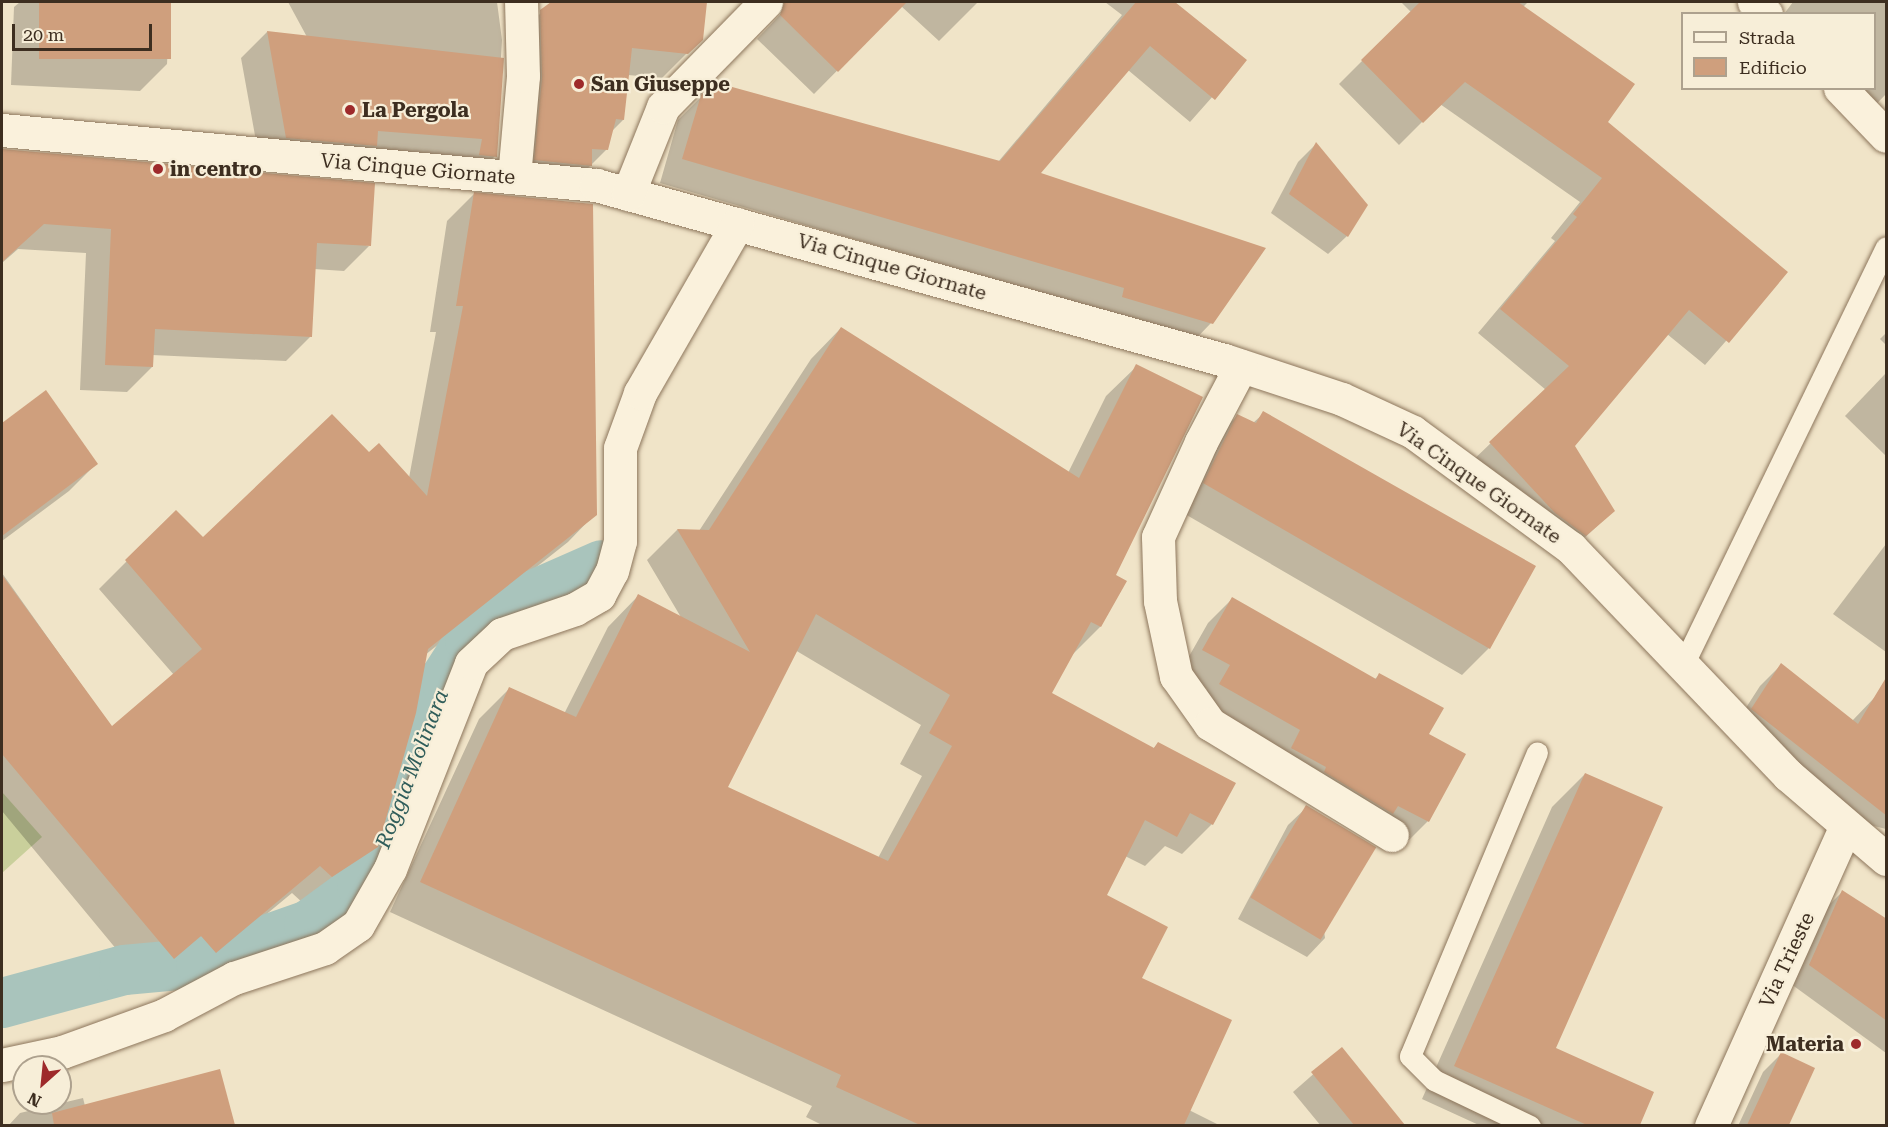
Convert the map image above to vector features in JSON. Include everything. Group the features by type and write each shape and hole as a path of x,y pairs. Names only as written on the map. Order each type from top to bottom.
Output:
{"street":[{"path":"514,177 523,76 521,2"},
{"path":"628,194 663,107 766,2"},
{"path":"1842,90 1887,136"},
{"name":"Via Cinque Giornate","path":"2,130 596,185 1241,366 1342,399 1413,432 1571,548 1684,663 1788,775 1887,859"},
{"path":"2,1065 62,1052 164,1015 234,978 325,948 358,925 390,869 471,663 501,634 575,609 599,595 612,571 620,541 620,448 636,404 737,224"},
{"path":"1241,366 1201,442 1158,537 1160,601 1176,676 1210,724 1392,835"},
{"name":"Via Trieste","path":"1711,1125 1846,826"}],"lane":[{"path":"1684,663 1887,247"},
{"path":"1530,1125 1434,1080 1410,1056 1537,752"}],"green space":[{"path":"2,792 42,837 2,873"}],"building":[{"path":"39,2 171,2 171,59 39,59"},
{"name":"San Giuseppe","path":"551,2 707,2 703,40 688,54 632,48 624,120 616,119 608,150 592,149 592,166 534,160 542,78 540,10"},
{"path":"784,2 907,2 838,72 780,15"},
{"path":"1136,2 1175,2 1247,60 1215,100 1150,46 1041,173 1266,248 1213,324 1122,297 1124,288 682,159 701,95 714,82 1000,161"},
{"path":"1420,2 1518,2 1635,84 1608,122 1788,272 1729,343 1689,310 1575,446 1615,511 1586,536 1555,513 1489,442 1569,366 1500,309 1577,217 1573,214 1602,178 1465,82 1423,123 1361,60"},
{"path":"267,31 504,58 497,157 479,155 482,139 378,131 377,146 286,138"},
{"path":"1316,142 1368,205 1348,237 1289,194"},
{"path":"3,149 375,183 371,246 317,243 312,337 155,329 153,367 105,365 111,229 44,224 2,262"},
{"path":"474,192 593,204 597,515 428,649 416,713 378,847 332,877 320,866 216,953 201,936 174,959 2,754 2,575 112,726 202,649 125,560 176,510 203,537 332,414 369,452 379,443 427,496 463,306 456,306"},
{"path":"841,327 1079,478 1136,364 1203,397 1116,575 1127,581 1101,627 1091,622 1052,693 1154,748 1158,742 1236,783 1213,825 1190,813 1177,837 1145,820 1107,895 1168,927 1142,978 1232,1020 1184,1125 920,1125 836,1087 841,1075 420,882 509,687 576,717 638,594 750,652 677,529 709,530","holes":["816,614 950,695 929,733 952,746 888,861 728,787"]},
{"path":"46,390 98,464 2,536 2,423"},
{"path":"1263,411 1536,566 1490,649 1203,483 1237,414 1256,423"},
{"path":"1232,597 1376,679 1379,673 1444,708 1429,734 1466,754 1429,822 1398,806 1393,814 1324,772 1326,767 1291,748 1300,730 1219,684 1230,665 1202,650"},
{"path":"1781,663 1858,724 1887,676 1887,816 1751,709"},
{"path":"1585,773 1663,807 1556,1048 1654,1092 1640,1125 1587,1125 1454,1066"},
{"path":"1306,805 1376,847 1321,940 1250,898"},
{"path":"1842,890 1887,919 1887,1021 1809,965"},
{"path":"1342,1047 1405,1125 1354,1125 1311,1072"},
{"path":"1781,1052 1815,1068 1789,1125 1747,1125"},
{"path":"220,1069 235,1125 54,1125 52,1115 72,1115 72,1108"}],"waterway":[{"name":"Roggia Molinara","path":"2,1003 124,970 201,963 309,925 362,886 389,838 445,679 470,640 511,605 602,565"}],"place":[{"name":"San Giuseppe","path":"579,84"},
{"name":"La Pergola","path":"350,110"},
{"name":"in centro","path":"158,169"},
{"name":"Materia","path":"1856,1044"}]}
